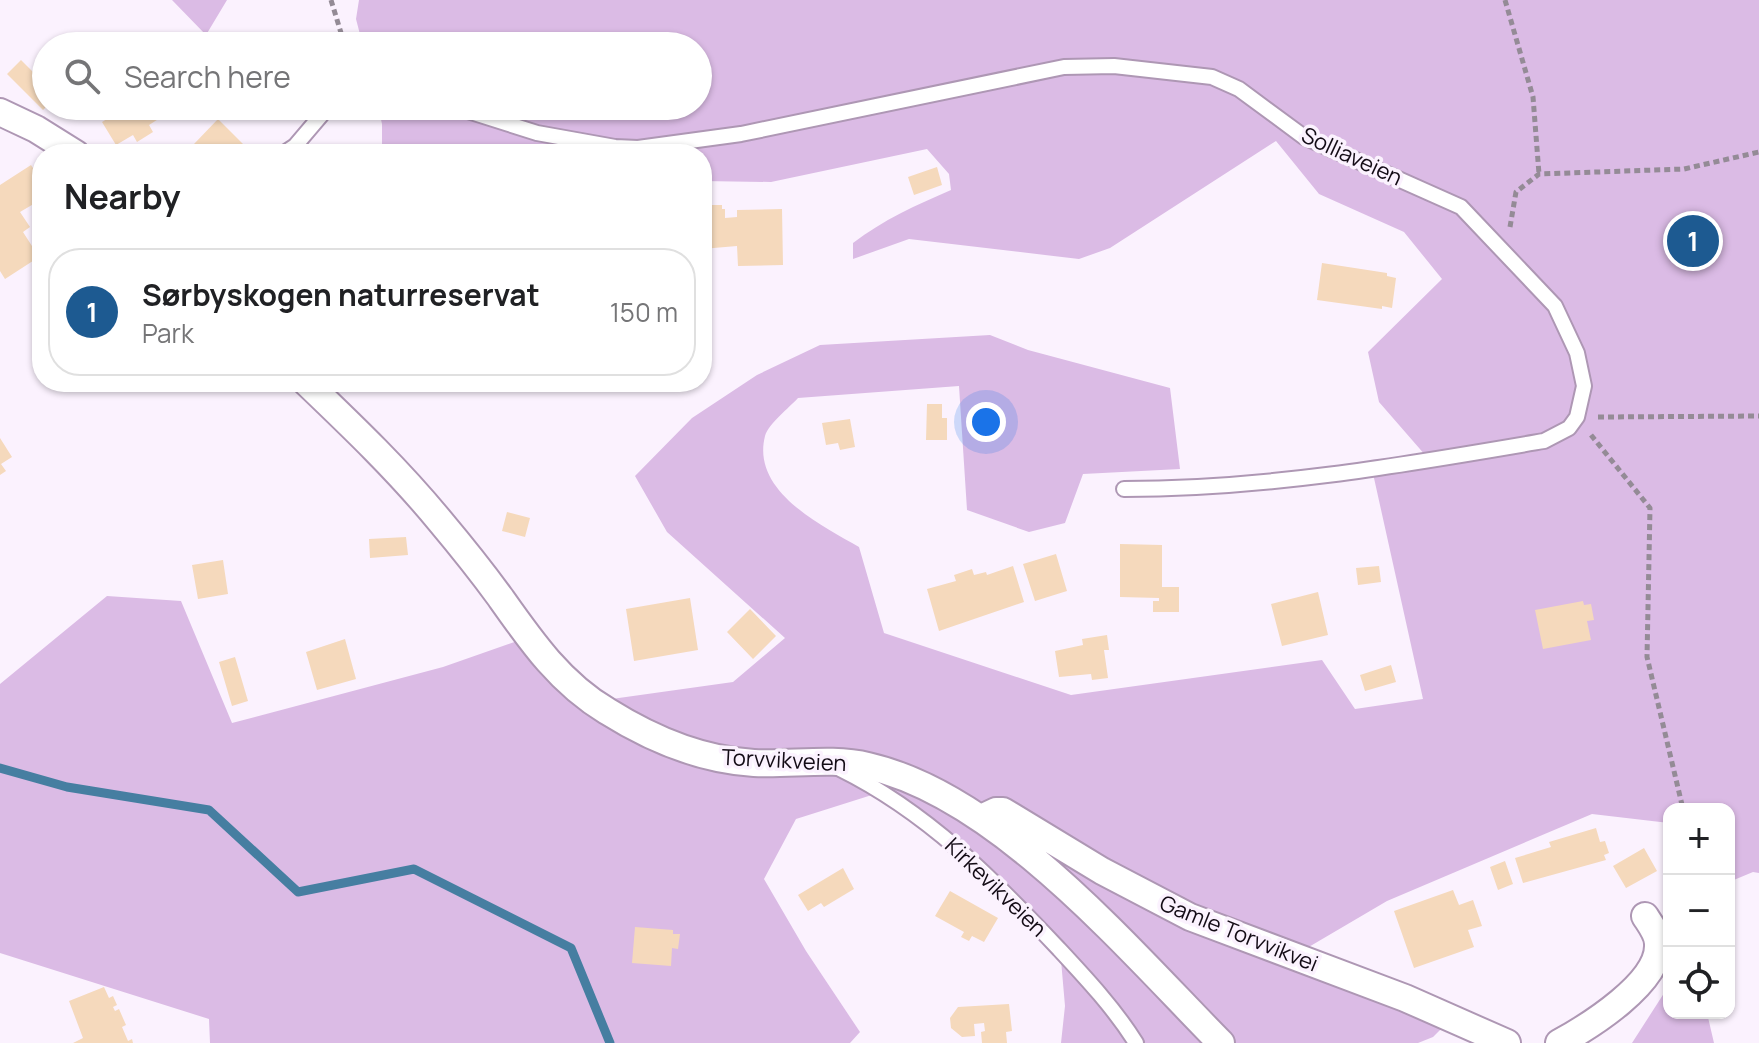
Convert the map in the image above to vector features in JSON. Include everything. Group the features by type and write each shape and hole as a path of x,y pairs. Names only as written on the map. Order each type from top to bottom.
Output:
{"street":[{"path":"0,112 60,144"},
{"name":"Torvvikveien","path":"316,392 414,491 499,595 550,665 602,709 667,742 701,754 753,763 870,766 917,781 981,818 1069,891 1221,1043"},
{"name":"Gamle Torvvikvei","path":"981,818 1003,811 1127,885 1190,917 1405,998 1507,1043"},
{"path":"1559,1043 1597,1020 1644,979 1659,945 1645,916"}],"lane":[{"name":"Solliaveien","path":"667,144 741,134 1064,67 1083,65 1167,70 1212,77 1229,83 1304,137 1455,203 1471,216 1555,306 1577,353 1584,386 1577,417"},
{"path":"297,144 317,120"},
{"name":"Solliaveien","path":"496,120 537,133 598,144"},
{"path":"1124,489 1198,489 1365,472 1544,441 1569,428 1577,417"},
{"name":"Kirkevikveien","path":"829,763 914,812 989,876 1076,968 1136,1043"}],"path":[{"path":"331,0 341,32"},
{"path":"1505,0 1533,97 1539,174"},
{"path":"1503,250 1514,214 1516,192 1539,174 1684,169 1759,152"},
{"path":"1577,417 1759,416"},
{"path":"1577,417 1650,508 1647,657 1682,803"}],"shaded area":[{"path":"172,0 227,0 208,32 203,32"},
{"path":"359,0 1759,0 1759,873 1753,872 1735,880 1735,803 1663,803 1663,822 1592,814 1387,901 1307,948 1301,972 1442,1028 1433,1037 1418,1043 1061,1043 1065,1006 1061,960 974,869 875,794 796,819 764,879 806,951 860,1032 850,1043 210,1043 209,1019 0,953 0,684 107,596 181,601 232,723 443,667 523,639 576,704 733,682 785,638 667,532 635,476 692,418 757,375 820,345 990,335 1028,350 1170,388 1180,469 1083,474 1065,523 1029,532 967,510 959,386 798,398 765,436 763,456 768,473 792,504 859,547 884,633 1071,695 1322,660 1355,709 1423,699 1370,460 1426,456 1379,402 1368,352 1442,279 1404,232 1319,194 1276,141 1110,248 1079,259 909,239 853,259 853,243 864,235 951,190 949,174 927,149 771,182 712,181 712,144 382,144 381,120 712,120 712,32 359,32 356,19"},
{"path":"1663,995 1663,1019 1708,1019 1714,1043 1632,1043"}],"building":[{"path":"21,60 32,71 32,99 7,74"},
{"path":"157,120 149,125 153,132 137,142 133,135 118,144 102,122"},
{"path":"219,120 243,144 194,144"},
{"path":"32,167 32,205 20,212 30,227 23,232 32,246 32,262 5,279 0,271 0,185"},
{"path":"937,167 942,185 914,195 908,177"},
{"path":"712,205 722,205 725,218 737,217 737,210 782,209 783,265 738,266 737,246 712,248"},
{"path":"1322,263 1387,273 1387,276 1396,278 1392,308 1317,300"},
{"path":"927,404 942,404 942,418 947,418 947,440 926,440"},
{"path":"850,419 855,447 840,450 838,443 826,445 822,423"},
{"path":"0,438 12,457 1,464 6,471 0,475"},
{"path":"507,512 530,518 525,537 502,531"},
{"path":"406,537 408,555 370,558 369,539"},
{"path":"1120,544 1162,545 1162,587 1179,587 1179,612 1153,612 1153,601 1159,601 1159,598 1120,597"},
{"path":"1056,554 1067,591 1035,601 1023,564"},
{"path":"223,560 228,594 198,599 192,565"},
{"path":"1013,566 1024,602 939,631 927,589 956,581 954,575 972,569 974,575 986,572 987,575"},
{"path":"1379,566 1381,582 1358,585 1356,568"},
{"path":"1318,592 1328,635 1282,646 1271,604"},
{"path":"690,598 698,650 634,661 626,609"},
{"path":"1583,601 1584,605 1591,604 1594,620 1587,621 1591,640 1543,649 1535,610"},
{"path":"750,609 776,636 753,659 727,632"},
{"path":"1107,635 1109,650 1104,650 1108,678 1092,680 1091,674 1059,677 1055,651 1083,645 1082,639"},
{"path":"345,639 356,679 317,690 306,652"},
{"path":"235,657 248,701 232,706 219,662"},
{"path":"1391,665 1396,682 1365,691 1360,675"},
{"path":"1596,828 1600,842 1605,841 1609,853 1604,855 1606,860 1523,883 1515,858 1551,847 1549,842"},
{"path":"1644,848 1657,871 1626,888 1613,866"},
{"path":"1505,861 1513,884 1498,890 1490,867"},
{"path":"843,868 854,889 824,907 821,903 808,911 798,895"},
{"path":"1453,890 1459,905 1473,900 1482,926 1468,930 1474,947 1414,968 1394,911"},
{"path":"950,891 998,918 984,942 972,936 969,941 961,937 964,932 935,916"},
{"path":"635,927 673,930 673,934 680,934 678,949 672,948 671,966 632,963"},
{"path":"104,987 109,998 113,996 117,1005 113,1007 115,1011 119,1009 126,1025 122,1027 128,1041 132,1039 133,1043 73,1043 83,1038 69,1001"},
{"path":"1009,1004 1012,1031 1006,1032 1007,1043 982,1043 984,1023 974,1024 975,1036 962,1037 951,1028 950,1018 958,1007"}],"waterway":[{"path":"0,768 67,787 209,810 298,892 414,869 571,948 610,1043"}],"place":[{"name":"Sørbyskogen naturreservat","path":"1693,241"}]}
